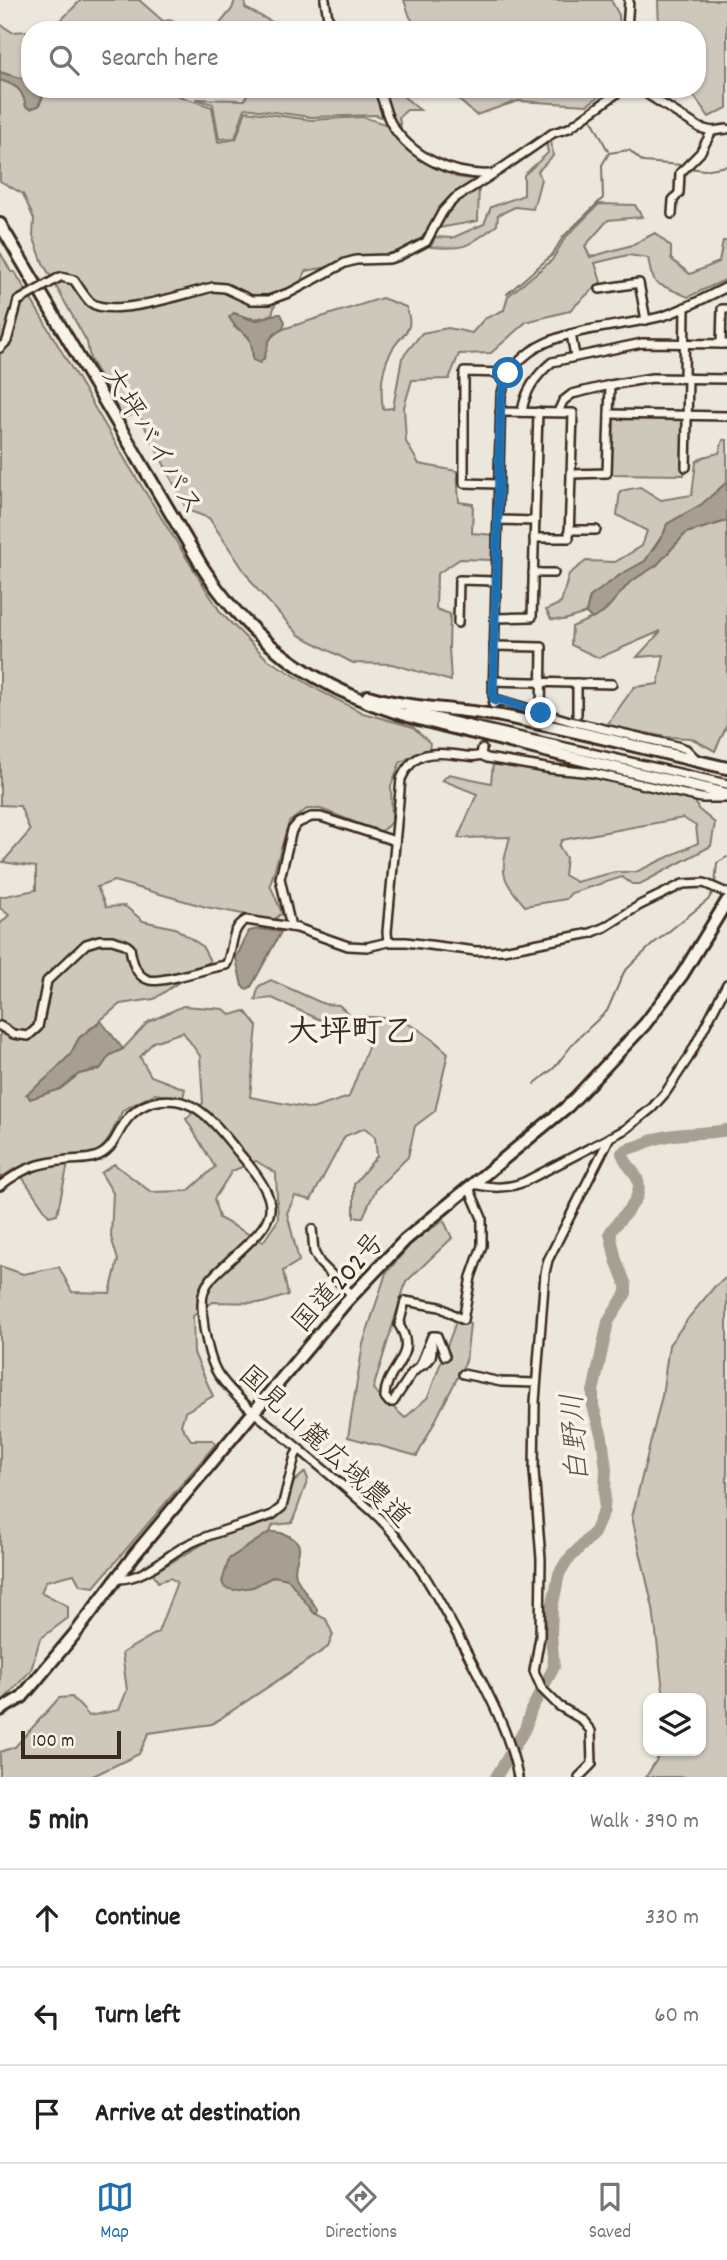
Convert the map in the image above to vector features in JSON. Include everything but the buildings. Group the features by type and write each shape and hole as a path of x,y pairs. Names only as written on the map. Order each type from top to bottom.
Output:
{"highway":[{"name":"大坪バイパス","path":"0,224 214,585 257,635 292,662 377,706 407,716 727,796"},
{"name":"大坪バイパス","path":"292,662 335,684 375,698 414,706 500,716 727,768"},
{"name":"国道202号","path":"0,1710 22,1697 116,1579 352,1295 405,1240 568,1106 645,1024 682,975 727,901"}],"street":[{"path":"325,0 330,21"},
{"path":"628,21 629,0"},
{"path":"383,98 390,123 405,144 456,171 491,174"},
{"path":"0,348 7,341 18,301 60,277 74,280 89,301 107,307 127,308 214,287 225,288 251,300 269,300 291,292 345,263 399,256 426,242 443,211 455,198 553,134 569,128 611,98"},
{"path":"653,98 700,128 712,131 727,129"},
{"path":"672,214 673,200 679,193 680,173 700,153 712,131"},
{"path":"600,289 639,282 646,320"},
{"path":"700,762 686,749 677,746 541,713 499,699 493,703 500,412 501,396 508,373 538,345 571,334 646,320 685,307 727,287"},
{"path":"685,307 686,467"},
{"path":"522,412 528,390 540,372 552,362 642,343 724,344 722,309 727,309"},
{"path":"571,334 575,356"},
{"path":"498,484 464,483 464,372 508,373"},
{"path":"558,412 563,401 572,394 610,385 652,378 727,379"},
{"path":"572,474 607,473 610,385"},
{"path":"500,412 573,412 569,538 534,538"},
{"path":"495,618 532,617 538,412"},
{"path":"609,414 727,415"},
{"path":"498,520 535,521"},
{"path":"569,530 596,530"},
{"path":"533,573 554,573"},
{"path":"457,623 459,580 496,581"},
{"path":"494,646 542,647 541,713"},
{"path":"493,681 612,684"},
{"path":"577,683 577,714"},
{"path":"334,686 399,709 727,784"},
{"path":"388,942 401,779 406,767 417,758 429,753 476,757 482,752 487,758 593,773 701,798 727,796"},
{"path":"291,927 280,878 292,830 298,823 311,817 321,817 395,841"},
{"path":"0,1026 13,1034 28,1036 38,1027 47,981 86,944 99,940 125,944 130,948 132,961 140,974 149,980 163,980 226,965 240,923 246,920 291,927 348,946 367,947 388,942 406,942 476,951 503,950 591,933 683,884 695,883 727,893"},
{"path":"445,1356 437,1336 432,1336 420,1366 412,1373 397,1399 389,1402 385,1397 384,1389 402,1358 406,1339 399,1325 405,1301 440,1307 463,1320 471,1277 482,1246 482,1217 472,1186 508,1188 626,1129 642,1117 666,1092 689,1058 727,984"},
{"name":"国見山麓広域農道","path":"0,1186 23,1170 40,1163 86,1159 104,1153 113,1145 131,1115 156,1101 180,1101 191,1105 205,1116 259,1178 267,1190 270,1202 267,1222 261,1232 214,1275 204,1290 202,1303 211,1359 218,1373 254,1412 374,1513 401,1541 428,1581 499,1713 518,1777"},
{"path":"579,1777 592,1763 591,1731 581,1719 559,1706 542,1689 534,1671 540,1637 541,1559 534,1471 536,1383 548,1260 610,1137"},
{"path":"312,1229 314,1252 320,1263 352,1295"},
{"path":"463,1374 500,1382 536,1383"},
{"path":"116,1579 127,1580 142,1574 188,1544 272,1515 282,1507 295,1455 299,1449"}],"shaded area":[{"path":"81,0 139,0 163,21 60,21"},
{"path":"235,0 246,0 245,8 270,21 222,21"},
{"path":"404,0 611,0 619,21 413,21"},
{"path":"658,0 727,0 727,108 709,117 695,98 706,98 706,21 659,21"},
{"path":"0,24 12,32 21,32 21,78 0,72"},
{"path":"0,72 21,78 21,93 11,84 0,80"},
{"path":"0,80 18,89 26,107 39,106 42,98 185,98 212,107 218,142 236,139 246,111 311,120 363,117 388,125 396,138 430,162 456,177 479,180 478,221 439,228 390,256 306,271 298,287 276,302 272,314 262,318 234,313 234,327 250,339 253,360 264,359 269,341 283,329 382,298 406,307 409,327 388,357 384,371 383,409 393,408 402,358 422,333 448,328 472,333 484,319 504,310 508,296 552,260 565,238 599,204 635,205 642,217 608,220 585,246 590,257 632,245 655,233 671,247 671,259 690,274 719,262 723,241 727,241 727,279 688,297 656,283 648,258 628,255 595,263 601,282 569,311 526,322 491,353 459,354 449,379 412,380 404,407 406,442 419,464 457,471 459,502 473,504 472,533 493,535 491,560 460,559 437,574 436,609 450,614 451,681 392,664 353,663 299,635 255,587 209,518 187,510 138,413 123,418 90,359 87,342 43,263 33,236 34,219 23,194 0,181"},
{"path":"24,98 42,98 38,106 31,109 26,107"},
{"path":"405,98 420,110 407,110 399,117 402,135 390,120 376,115 311,117 245,108 235,138 219,139 213,104 195,99"},
{"path":"597,98 587,105 518,101 476,115 459,100"},
{"path":"551,139 553,156 538,171 541,179 533,209 515,207 498,215 497,225 467,245 452,248 431,247 435,237 452,238 484,224 491,207 524,195 524,175 548,153 546,142"},
{"path":"0,252 11,272 15,272 129,466 221,613 267,659 363,713 413,727 430,743 429,750 419,752 400,763 391,786 392,822 380,832 321,809 307,809 289,822 270,885 282,913 274,920 206,907 114,881 97,887 106,907 125,906 143,921 175,928 202,946 210,961 154,999 120,1004 79,1038 70,1055 27,1094 60,1089 79,1074 100,1069 110,1055 123,1049 148,1022 183,1006 224,1009 231,1015 245,1011 257,1026 250,1097 312,1109 349,1097 368,1047 362,1028 336,1027 272,998 255,1000 259,986 271,980 324,1004 339,1005 351,1016 404,1022 424,1033 448,1053 435,1111 415,1126 408,1157 376,1189 363,1217 354,1217 354,1184 377,1156 375,1137 365,1128 345,1136 311,1200 295,1196 287,1213 299,1261 283,1271 288,1295 263,1303 213,1302 193,1316 194,1353 213,1396 185,1412 181,1425 191,1440 213,1440 215,1445 94,1587 80,1585 74,1574 46,1581 41,1592 68,1606 68,1618 40,1639 31,1670 0,1704 0,1266 23,1274 59,1267 72,1292 110,1293 118,1260 111,1237 113,1193 101,1173 114,1164 151,1192 188,1191 215,1167 186,1119 203,1103 200,1056 183,1032 153,1042 140,1057 151,1076 185,1089 183,1098 154,1094 123,1110 107,1142 88,1162 68,1164 57,1214 49,1216 16,1168 0,1178 0,924 9,915 0,908 0,897 36,890 36,867 3,862 30,831 20,806 0,805","holes":["256,1161 276,1173 278,1220 263,1242 219,1218 214,1199 232,1171"]},
{"path":"234,313 255,320 281,314 285,322 283,329 269,341 260,363 253,360 251,341 229,317"},
{"path":"612,417 684,417 684,475 611,474"},
{"path":"723,440 727,440 727,482 702,504 667,524 645,561 590,597 586,613 564,620 551,619 546,610 561,603 569,574 586,561 615,562 642,546 647,531 617,515 620,491 640,487 661,500 692,495 696,462 703,457 719,453"},
{"path":"727,482 727,521 686,533 657,565 630,582 603,613 592,619 586,613 590,597 645,561 667,524 702,504"},
{"path":"727,521 727,725 715,751 691,738 666,737 607,725 634,687 658,684 664,655 637,657 661,631 599,658 571,645 572,627 603,613 630,582 657,565 686,533"},
{"path":"493,764 596,776 695,800 698,809 715,823 711,846 640,884 632,884 622,877 571,893 566,899 525,906 504,874 510,837 458,838 477,794 442,780 449,774 491,783","holes":["683,818 696,826 698,843 636,872 615,872 576,882 564,875 566,858 559,846 562,840"]},
{"path":"259,929 281,932 251,987 247,989 242,986 236,958 249,931"},
{"path":"101,1021 123,1049 110,1055 100,1069 79,1074 60,1089 30,1099 27,1094 70,1055 79,1038"},
{"path":"444,1221 452,1238 406,1282 373,1389 405,1418 428,1397 456,1322 470,1324 466,1361 417,1456 348,1437 363,1344 386,1273 416,1238"},
{"path":"727,1277 727,1777 646,1777 659,1756 706,1756 706,1693 663,1693 653,1608 632,1517 662,1396 669,1345 715,1286"},
{"path":"305,1472 308,1479 292,1523 273,1525 270,1532 229,1559 253,1587 274,1576 289,1579 314,1613 326,1619 333,1635 328,1647 212,1724 149,1733 139,1754 91,1777 0,1777 0,1752 15,1747 59,1698 72,1697 89,1716 119,1710 127,1690 122,1653 158,1632 177,1582 170,1578 158,1582 153,1573 217,1536 272,1520 283,1511 294,1482"},
{"path":"270,1532 288,1536 299,1545 296,1576 317,1609 317,1614 288,1579 274,1576 253,1587 234,1590 225,1588 222,1582 229,1559"}],"waterway":[{"path":"591,118 608,151"},
{"path":"507,294 552,255 563,237 603,198 602,165 609,153 629,150 643,162 682,165"},
{"path":"689,168 704,170 727,166"},
{"path":"715,885 717,863 727,857"},
{"path":"534,1084 554,1068 576,1040 607,1011 624,972 653,944 708,900 714,890"},
{"name":"白野川","path":"496,1777 525,1729 531,1710 554,1667 552,1608 559,1574 566,1562 594,1533 604,1510 606,1469 602,1437 593,1406 593,1392 608,1322 626,1293 610,1233 634,1202 639,1188 637,1177 622,1153 662,1137 727,1130"}],"tunnel":[{"path":"482,749 492,704"}],"district":[{"name":"大坪町乙","path":"351,1030"}],"route":[{"path":"508,373 501,396 493,696 495,701 499,699 541,713"}]}
